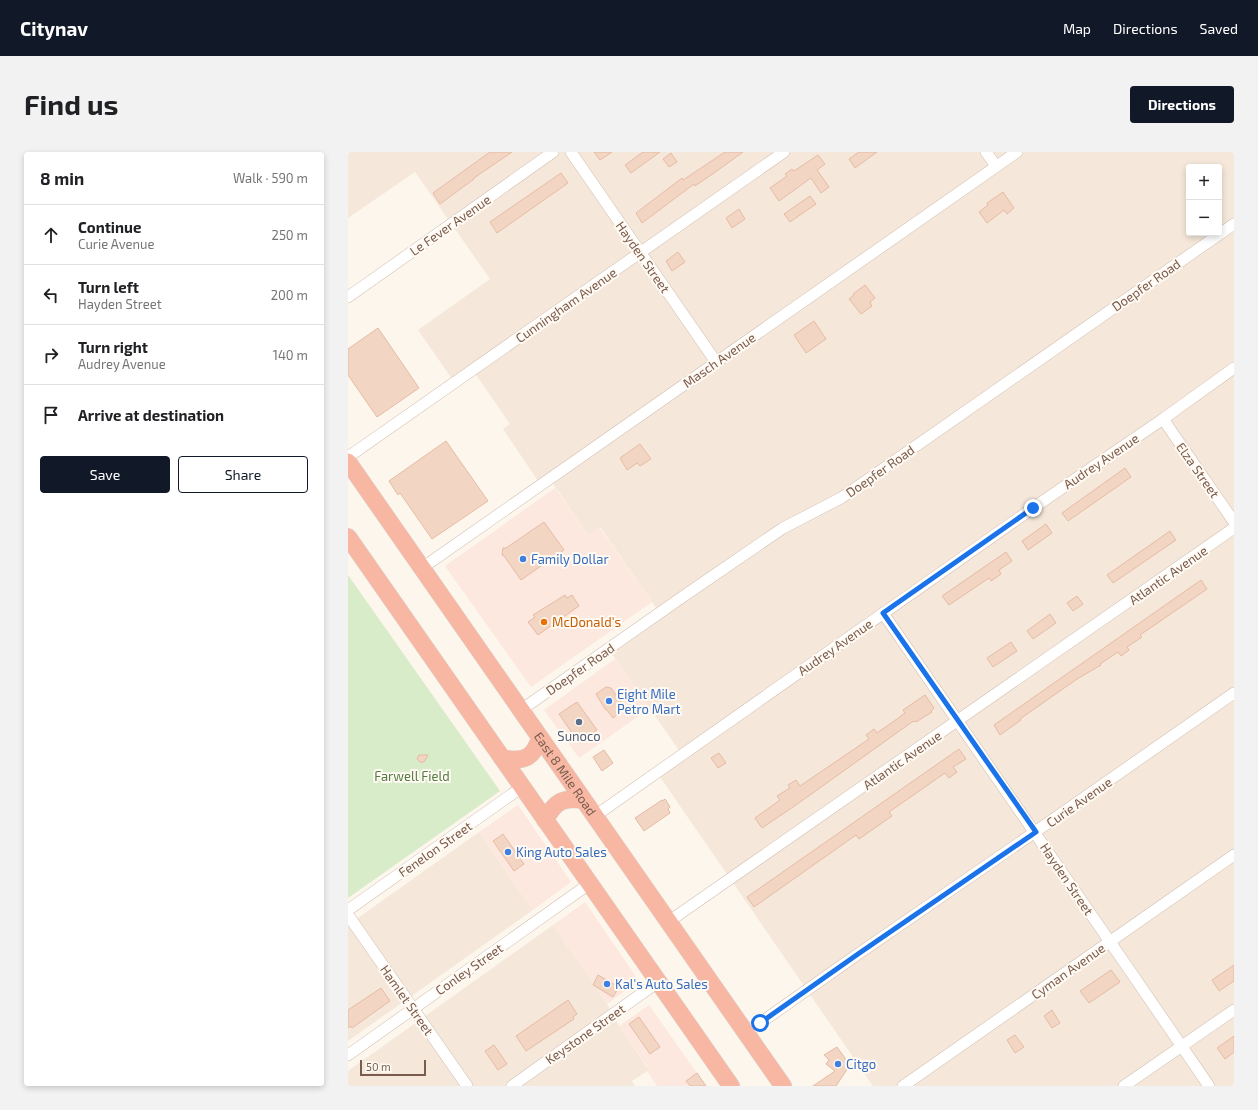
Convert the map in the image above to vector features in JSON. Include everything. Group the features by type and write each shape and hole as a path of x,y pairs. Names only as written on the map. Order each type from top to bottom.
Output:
{"highway":[{"name":"East 8 Mile Road","path":"348,462 783,1086"},
{"path":"348,537 729,1086"},
{"path":"502,758 511,760 525,758 534,752 540,738"},
{"path":"545,820 558,802 565,799 583,800"}],"street":[{"name":"Le Fever Avenue","path":"348,298 553,152"},
{"name":"Hayden Street","path":"571,152 716,362"},
{"name":"Cunningham Avenue","path":"348,458 784,152"},
{"path":"986,152 996,166"},
{"name":"Masch Avenue","path":"422,568 1016,152"},
{"name":"Doepfer Road","path":"521,710 782,528 841,498 1234,224"},
{"name":"Audrey Avenue","path":"594,816 1234,368"},
{"name":"Elza Street","path":"1163,419 1234,522"},
{"name":"Atlantic Avenue","path":"668,922 1234,528"},
{"name":"Hayden Street","path":"883,613 1036,832 1109,942 1209,1086"},
{"name":"Curie Avenue","path":"746,1033 1036,832 1234,692"},
{"name":"Fenelon Street","path":"348,910 522,787"},
{"name":"Cyman Avenue","path":"903,1086 1234,855"},
{"name":"Conley Street","path":"348,1055 590,884"},
{"name":"Hamlet Street","path":"348,915 467,1086"},
{"name":"Keystone Street","path":"512,1086 658,982"},
{"path":"1124,1086 1234,1010"}],"shaded area":[{"path":"348,152 1234,152 1234,1086 873,1086 660,777 685,759 612,654 663,618 600,527 588,535 547,475 538,481 503,429 510,424 470,366 452,379 418,330 490,279 415,172 348,218"},
{"path":"555,488 588,535 599,527 652,602 531,687 445,566"},
{"path":"615,659 650,708 579,758 544,710"},
{"path":"518,805 571,882 533,910 479,832"},
{"path":"479,832 533,910 348,1041 348,925"},
{"path":"585,902 639,981 607,1004 553,925"},
{"path":"553,925 607,1004 619,1026 649,1070 632,1081 635,1086 348,1086 348,1071"},
{"path":"649,1005 706,1086 657,1086 647,1071 649,1069 619,1026"}],"green space":[{"name":"Farwell Field","path":"348,575 500,791 348,898"}],"building":[{"path":"490,152 512,152 440,204 433,193"},
{"path":"594,152 612,152 600,160"},
{"path":"643,152 660,152 631,173 625,165"},
{"path":"725,152 743,152 695,186 694,184 642,223 636,213 682,178 683,180"},
{"path":"859,152 877,152 855,168 849,159"},
{"path":"671,153 677,162 669,167 663,159"},
{"path":"818,155 825,164 817,170 829,187 821,193 811,178 779,201 770,188 787,176 785,174 792,169 794,171"},
{"path":"561,173 568,183 497,233 490,222"},
{"path":"1003,192 1014,208 1007,214 1004,210 987,223 979,212 988,205 987,203"},
{"path":"810,196 816,204 790,222 784,214"},
{"path":"739,209 745,219 732,228 726,218"},
{"path":"678,252 685,262 672,271 666,261"},
{"path":"865,285 875,298 870,302 872,306 861,314 849,299"},
{"path":"814,321 826,339 806,353 794,335"},
{"path":"378,328 419,388 377,417 348,375 348,349"},
{"path":"446,441 488,501 432,539 400,493 398,495 389,481"},
{"path":"640,444 651,459 640,466 637,463 627,470 620,458"},
{"path":"1125,468 1131,477 1068,521 1062,513"},
{"path":"544,522 564,550 521,580 502,555 503,548 506,548"},
{"path":"1046,524 1052,533 1028,550 1022,541"},
{"path":"1170,531 1176,540 1113,583 1107,575"},
{"path":"1006,552 1012,561 999,570 1001,574 991,581 989,578 949,605 942,596"},
{"path":"1201,580 1207,589 1140,635 1142,637 1127,647 1129,650 1121,656 1118,652 1100,664 1101,665 1077,679 1000,735 994,725"},
{"path":"565,595 567,598 572,595 579,606 538,635 528,622 535,617 533,615"},
{"path":"1077,596 1083,604 1073,611 1067,603"},
{"path":"1050,614 1056,623 1033,639 1027,631"},
{"path":"1011,642 1017,651 993,667 987,658"},
{"path":"606,687 611,688 624,706 622,711 613,718 605,709 596,694"},
{"path":"925,695 934,708 931,711 932,712 916,722 912,722 762,828 755,818 780,800 777,796 790,788 788,785 796,780 800,786 869,739 866,735 874,729 877,733 905,713 903,710"},
{"path":"577,702 597,730 579,743 559,714"},
{"path":"959,749 966,759 953,767 957,772 949,778 945,773 889,812 892,816 859,839 856,835 754,907 747,897"},
{"path":"604,750 613,763 602,771 593,757"},
{"path":"719,753 726,763 718,768 711,758"},
{"path":"419,755 428,755 424,762 420,762 417,759"},
{"path":"665,799 670,807 668,809 670,813 644,831 635,818"},
{"path":"503,834 524,864 514,871 493,841"},
{"path":"1234,965 1234,981 1219,991 1212,980"},
{"path":"1111,970 1120,982 1089,1003 1080,991"},
{"path":"598,975 619,987 613,997 593,985"},
{"path":"381,988 390,1001 352,1028 351,1026 348,1028 348,1010"},
{"path":"568,1000 577,1014 573,1017 574,1019 526,1051 516,1036"},
{"path":"1052,1010 1060,1023 1052,1028 1044,1016"},
{"path":"639,1017 660,1047 650,1054 629,1024"},
{"path":"1015,1035 1024,1047 1015,1053 1007,1040"},
{"path":"1234,1036 1234,1052 1225,1059 1217,1048"},
{"path":"494,1045 507,1064 498,1070 485,1051"},
{"path":"837,1047 850,1065 836,1086 813,1086 835,1071 826,1064 829,1060 824,1055"},
{"path":"697,1073 706,1086 690,1086 686,1081"}],"place":[{"name":"Family Dollar","path":"523,559"},
{"name":"McDonald's","path":"544,622"},
{"name":"Eight Mile Petro Mart","path":"609,701"},
{"name":"Sunoco","path":"579,722"},
{"name":"King Auto Sales","path":"508,852"},
{"name":"Kal's Auto Sales","path":"607,984"},
{"name":"Citgo","path":"838,1064"}],"route":[{"path":"760,1023 1036,832 883,613 1033,508"}]}
